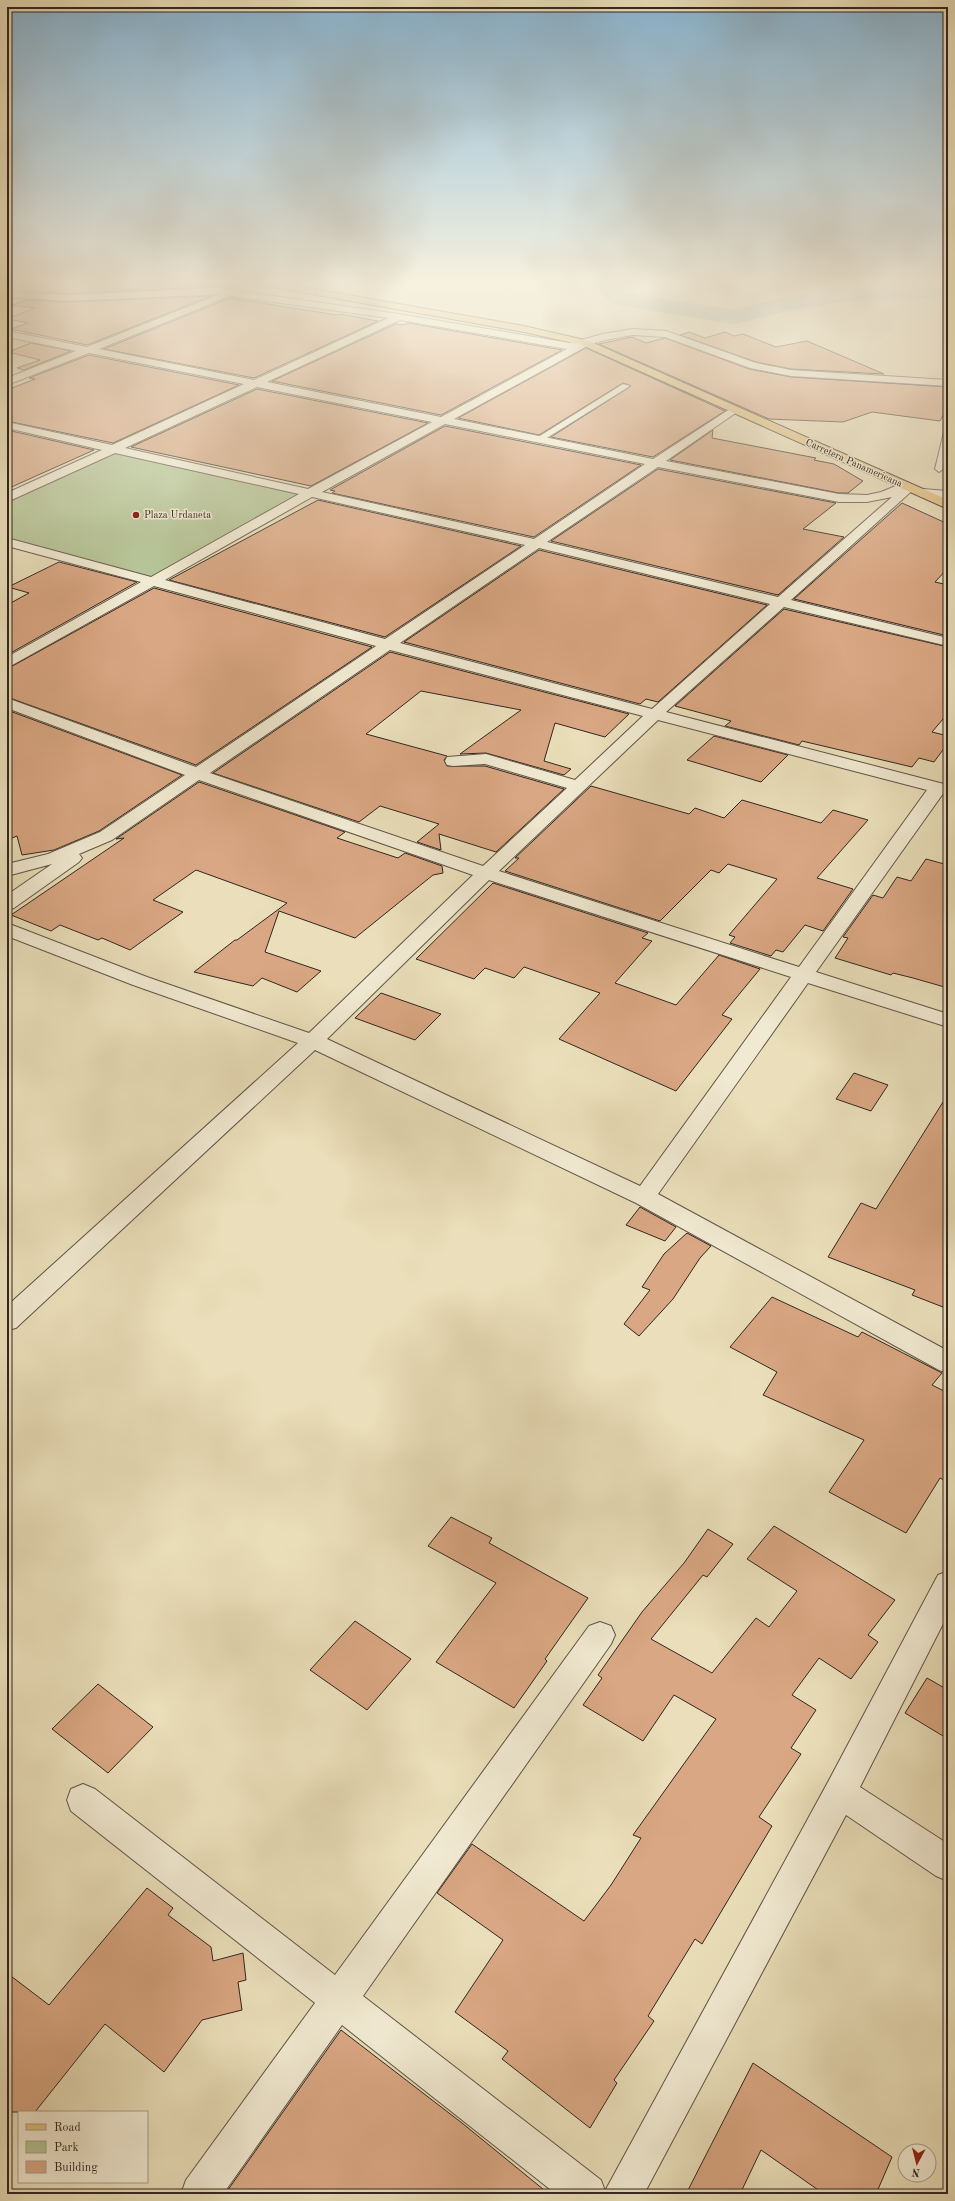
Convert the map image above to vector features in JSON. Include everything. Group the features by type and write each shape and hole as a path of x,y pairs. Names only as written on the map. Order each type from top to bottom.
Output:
{"main road":[{"name":"Carretera Panamericana","path":"673,383 948,505"}],"street":[{"path":"7,498 257,383 445,419 654,464 848,500 876,498 913,489 948,495"},
{"path":"7,663 310,493 512,383"},
{"path":"7,904 195,774 389,645 534,543 733,410"},
{"path":"7,425 534,543 948,642"},
{"path":"7,1321 313,1041 486,873 655,714 778,602 913,489"},
{"path":"7,542 389,645 655,714 945,785 802,975 644,1197"},
{"path":"7,703 195,774 486,873 948,1021"},
{"path":"453,761 486,759 579,786"},
{"path":"7,870 54,858 106,836"},
{"path":"7,929 140,981 313,1041 644,1197 948,1363"},
{"path":"623,2194 840,1793 948,1584"},
{"path":"200,2194 600,1635"},
{"path":"840,1793 948,1864"},
{"path":"83,1800 587,2194"}],"lane":[{"path":"540,439 626,386"},
{"path":"939,469 948,430"}],"green space":[{"path":"114,450 310,493 152,582 7,542 7,498"}],"building":[{"path":"26,383 228,383 239,385 113,443 7,421 7,390"},
{"path":"281,383 501,383 441,415"},
{"path":"523,383 663,383 725,411 653,457 551,437 631,386 623,383 539,435 458,418"},
{"path":"687,383 881,383 948,387 948,406 940,421 872,412 843,422 769,419"},
{"path":"257,389 428,423 311,486 131,447"},
{"path":"445,426 641,465 534,537 332,493 335,491 330,490"},
{"path":"7,430 94,450 7,489"},
{"path":"713,430 712,438 816,458 814,460 834,464 863,481 848,493 839,493 670,460"},
{"path":"658,469 836,503 803,529 844,537 778,595 551,541"},
{"path":"318,500 521,546 385,637 169,580"},
{"path":"902,503 948,524 948,568 935,582 948,585 948,636 794,599"},
{"path":"539,550 767,605 658,702 646,699 640,704 404,642"},
{"path":"59,562 137,582 7,655 7,605 29,593 8,587"},
{"path":"154,588 372,647 196,765 7,697 7,669"},
{"path":"784,609 948,647 948,713 932,732 948,736 948,743 934,762 919,758 912,767 802,741 799,745 725,726 731,721 675,706"},
{"path":"390,652 629,714 605,737 555,723 544,761 571,769 564,775 486,753 460,754 521,710 421,691 366,734 447,756 444,760 447,766 485,766 564,789 496,852 439,834 441,850 417,842 439,824 380,806 359,822 213,773"},
{"path":"7,710 182,775 99,831 54,850 22,855 17,836 7,840"},
{"path":"714,736 788,755 761,782 687,760"},
{"path":"199,782 345,832 337,838 398,858 405,853 442,866 443,873 433,875 355,938 279,911 265,952 321,971 297,992 262,978 253,986 194,972 235,940 287,903 196,870 153,900 183,912 130,950 102,938 98,940 60,925 51,931 11,915 124,838 116,839"},
{"path":"591,786 689,814 695,808 724,818 742,800 821,823 833,810 868,820 817,878 853,889 823,931 805,925 783,952 776,950 771,956 730,943 735,937 729,935 777,879 728,864 719,873 711,870 660,921 505,871 519,858 515,858"},
{"path":"926,859 948,865 948,988 893,973 891,975 835,958 848,938 843,937 873,895 883,898 897,877 911,881"},
{"path":"493,883 648,933 642,938 652,941 615,983 676,1005 719,955 760,969 722,1015 732,1019 676,1091 559,1039 600,993 524,967 514,978 485,968 474,979 416,959"},
{"path":"381,993 441,1014 415,1040 355,1018"},
{"path":"854,1073 888,1085 871,1111 836,1099"},
{"path":"948,1094 948,1309 912,1295 915,1290 828,1257 861,1203 876,1209"},
{"path":"640,1207 676,1227 665,1241 626,1225"},
{"path":"687,1233 711,1246 700,1258 673,1299 639,1336 624,1324 650,1290 642,1287 664,1254"},
{"path":"772,1297 858,1337 862,1332 942,1373 932,1385 948,1393 948,1482 940,1478 906,1533 829,1492 864,1440 763,1395 777,1372 730,1347"},
{"path":"451,1517 492,1538 489,1543 588,1598 545,1659 547,1661 514,1708 436,1662 496,1583 428,1546"},
{"path":"774,1526 895,1600 868,1635 878,1642 851,1679 819,1658 792,1695 816,1710 791,1748 801,1754 759,1817 772,1826 702,1944 695,1939 648,2016 654,2021 614,2080 617,2083 590,2128 502,2059 508,2051 455,2012 503,1940 437,1893 472,1844 584,1921 611,1885 641,1838 633,1835 716,1719 674,1695 643,1741 583,1705 602,1678 598,1675 642,1612 684,1563 708,1529 733,1544 707,1577 703,1575 651,1639 712,1673 756,1618 769,1627 797,1591 747,1559"},
{"path":"355,1621 411,1659 367,1710 310,1670"},
{"path":"927,1678 948,1690 948,1739 905,1713"},
{"path":"98,1684 153,1727 108,1773 52,1729"},
{"path":"147,1888 173,1908 168,1915 211,1947 213,1961 243,1953 246,1980 238,1982 242,2010 202,2020 164,2072 105,2024 36,2111 7,2112 7,1973 49,2005"},
{"path":"341,2030 462,2123 549,2194 225,2194"},
{"path":"753,2063 892,2157 876,2194 824,2194 761,2150 740,2194 686,2194"}],"place":[{"name":"Plaza Urdaneta","path":"136,515"}]}
